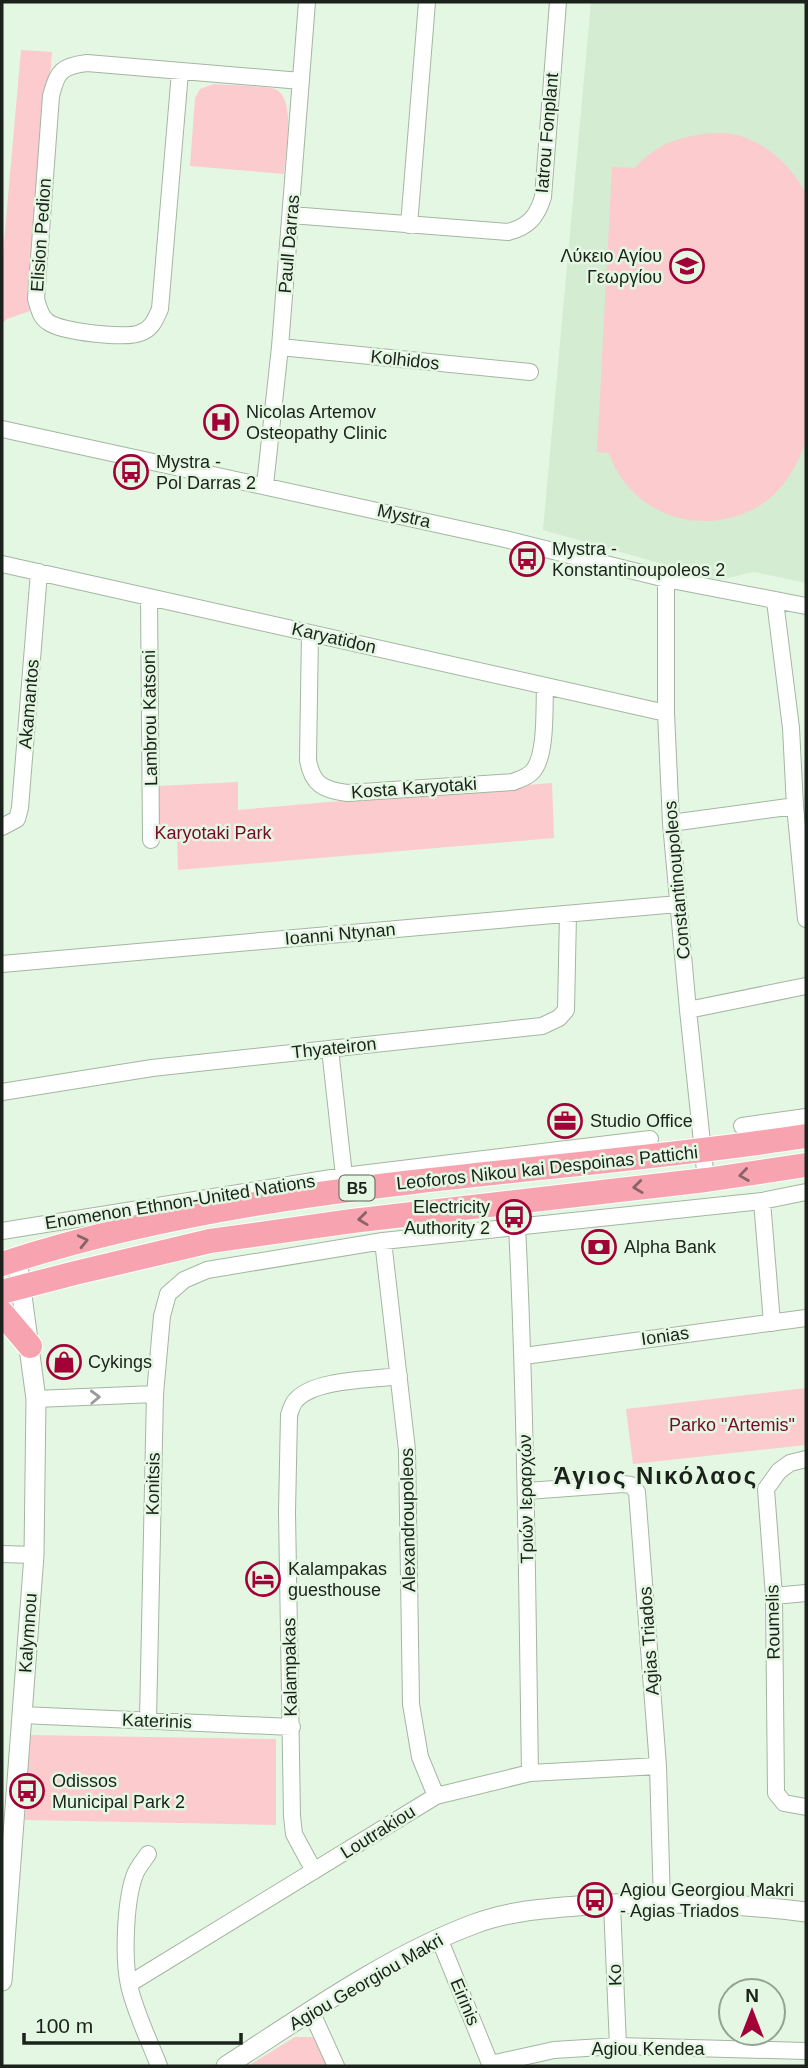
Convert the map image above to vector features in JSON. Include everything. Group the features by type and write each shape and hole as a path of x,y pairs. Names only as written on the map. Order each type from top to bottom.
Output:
{"main road":[{"name":"Leoforos Nikou kai Despoinas Pattichi","path":"10,1261 204,1213 345,1189 702,1152 806,1136"},
{"name":"Leoforos Nikou kai Despoinas Pattichi","path":"12,1289 210,1241 352,1221 706,1180 806,1165"},
{"path":"2,1312 30,1346"}],"street":[{"name":"Paull Darras","path":"265,485 280,347 307,2"},
{"path":"410,225 427,2"},
{"name":"Iatrou Fonplant","path":"291,215 508,232 532,220 543,197 558,2"},
{"name":"Elision Pedion","path":"180,72 160,309 153,325 143,333 131,336 61,328 48,322 41,314 36,299 51,96 61,71 70,65 87,63 301,81"},
{"name":"Kolhidos","path":"280,347 530,372"},
{"name":"Mystra","path":"2,429 505,539 666,579 806,606"},
{"name":"Karyatidon","path":"2,564 666,713"},
{"name":"Akamantos","path":"2,827 17,819 20,808 39,572"},
{"name":"Constantinoupoleos","path":"666,579 666,713 671,823 706,1180"},
{"name":"Lambrou Katsoni","path":"149,597 151,840"},
{"path":"775,601 798,727 795,806 803,854 806,919"},
{"name":"Kosta Karyotaki","path":"310,633 308,760 311,775 319,785 333,791 513,782 525,778 534,770 540,758 545,685"},
{"path":"671,823 795,806"},
{"name":"Ioanni Ntynan","path":"2,964 678,904"},
{"name":"Thyateiron","path":"2,1092 152,1068 542,1026 559,1018 566,1010 568,914"},
{"path":"688,1010 806,986"},
{"path":"330,1049 344,1176"},
{"path":"742,1126 806,1117"},
{"name":"Enomenon Ethnon-United Nations","path":"2,1231 344,1176 650,1139"},
{"path":"383,1241 762,1201 806,1192"},
{"path":"762,1201 772,1323"},
{"name":"Τριών Ιεραρχών","path":"517,1226 524,1356 530,1773"},
{"name":"Konitsis","path":"148,1720 155,1395 162,1316 168,1294 184,1279 207,1270 383,1241"},
{"name":"Alexandroupoleos","path":"383,1241 407,1450 411,1704 420,1756 436,1796"},
{"name":"Kalymnou","path":"2,1981 8,1825 22,1715 34,1555 36,1399 30,1346 12,1289 10,1261"},
{"name":"Ionias","path":"524,1356 806,1318"},
{"name":"Kalampakas","path":"314,1871 294,1834 292,1816 287,1512 289,1415 293,1402 319,1386 399,1376"},
{"path":"36,1399 155,1395"},
{"name":"Roumelis","path":"806,1459 790,1463 779,1471 766,1489 774,1596 776,1793 783,1803 806,1807"},
{"name":"Agias Triados","path":"527,1491 623,1484 631,1485 636,1492 658,1766 662,1903"},
{"path":"2,1555 34,1555"},
{"path":"774,1596 806,1593"},
{"name":"Katerinis","path":"22,1715 292,1727"},
{"name":"Loutrakiou","path":"129,1984 436,1796 530,1773 658,1766"},
{"path":"148,1854 136,1871 127,1916 129,1984 159,2066"},
{"name":"Agiou Georgiou Makri","path":"226,2066 311,2011 439,1938 511,1913 548,1908 662,1903 806,1912"},
{"name":"Ko","path":"612,1904 618,2046"},
{"name":"Eirinis","path":"439,1938 491,2065"},
{"path":"311,2011 336,2066"},
{"name":"Agiou Kendea","path":"491,2065 554,2050 618,2046 749,2058 806,2052"}],"shaded area":[{"name":"Λύκειο Αγίου Γεωργίου","path":"591,2 806,2 806,583 754,572 719,580 543,530"}],"green space":[{"path":"21,50 52,52 30,311 7,319 2,324 2,265"},
{"path":"214,84 270,88 282,94 288,115 284,174 190,166 195,98 200,89"},
{"path":"726,133 751,140 774,154 792,172 806,194 806,440 790,474 779,490 765,502 743,514 720,520 697,521 674,516 653,507 635,494 620,475 609,453 597,452 612,167 635,168 654,151 676,140"},
{"name":"Karyotaki Park","path":"238,782 238,810 552,783 554,838 178,870 177,829 158,829 158,786"},
{"name":"Parko \"Artemis\"","path":"806,1388 806,1445 633,1464 626,1409"},
{"path":"28,1735 276,1739 276,1825 25,1820"},
{"path":"295,2037 317,2037 332,2066 248,2066"}],"place":[{"name":"Λύκειο Αγίου Γεωργίου","path":"687,266"},
{"name":"Nicolas Artemov Osteopathy Clinic","path":"221,422"},
{"name":"Mystra - Pol Darras 2","path":"131,472"},
{"name":"Mystra - Konstantinoupoleos 2","path":"527,559"},
{"name":"Studio Office","path":"565,1121"},
{"name":"Electricity Authority 2","path":"514,1217"},
{"name":"Alpha Bank","path":"599,1247"},
{"name":"Cykings","path":"64,1362"},
{"name":"Kalampakas guesthouse","path":"263,1579"},
{"name":"Odissos Municipal Park 2","path":"27,1791"},
{"name":"Agiou Georgiou Makri - Agias Triados","path":"595,1900"}],"district":[{"name":"Άγιος Νικόλαος","path":"656,1475"}]}
